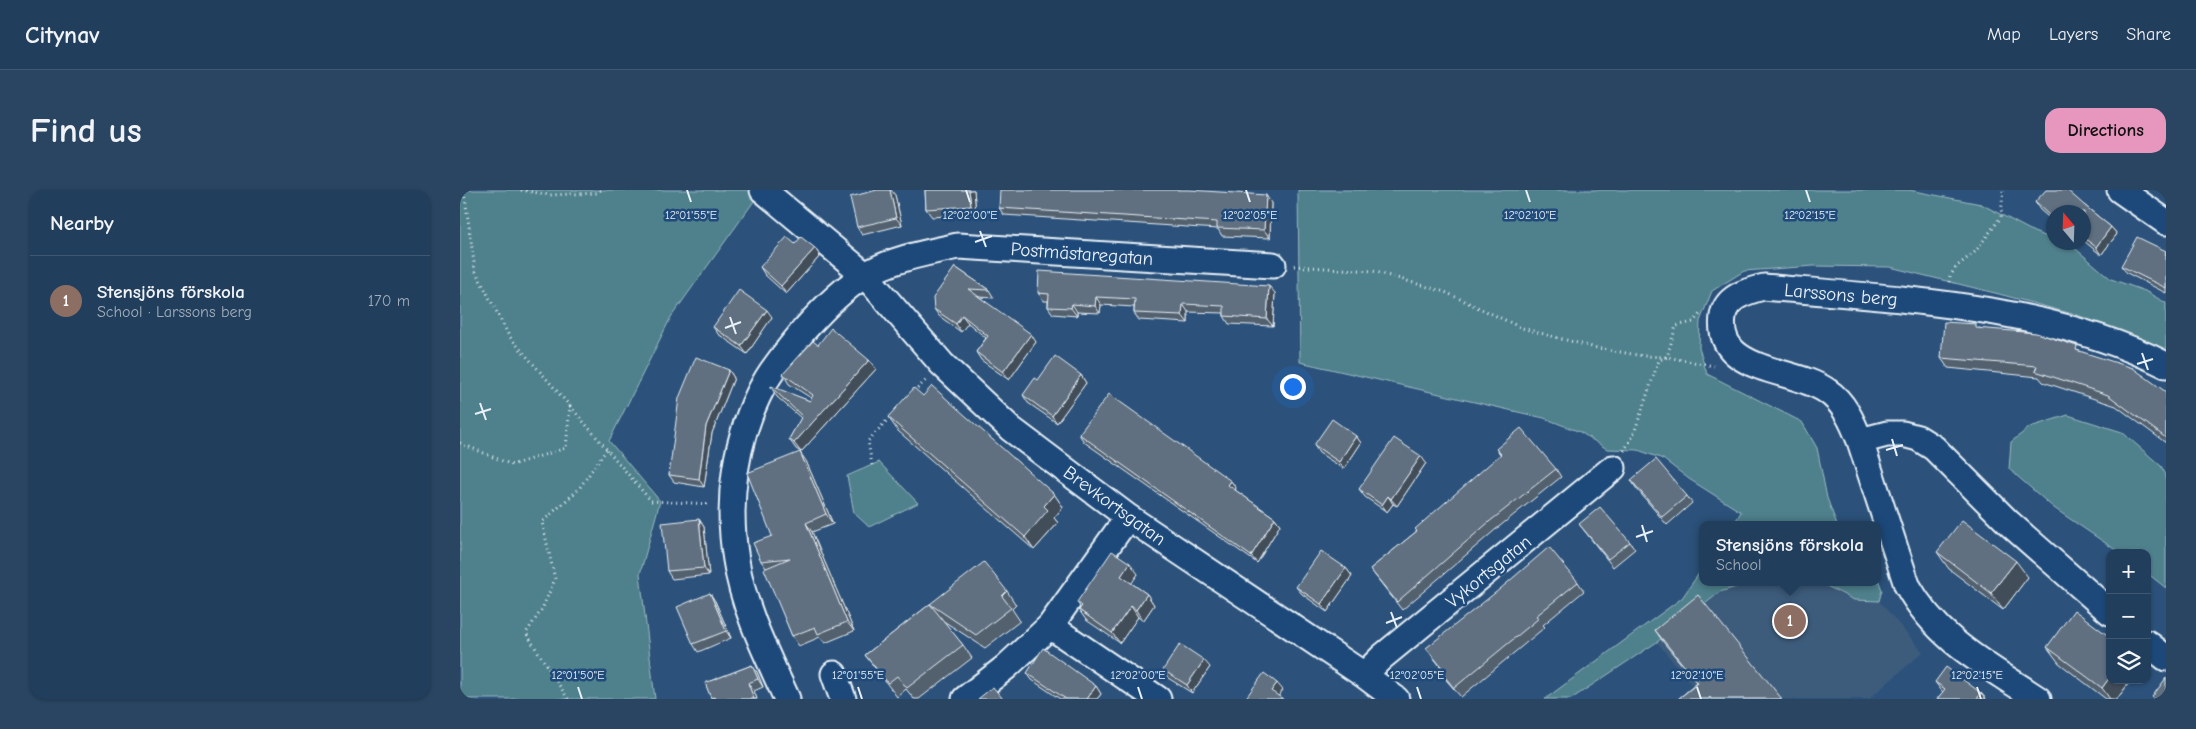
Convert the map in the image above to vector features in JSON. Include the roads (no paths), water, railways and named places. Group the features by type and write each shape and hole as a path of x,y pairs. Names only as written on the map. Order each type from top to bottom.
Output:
{"street":[{"name":"Brevkortsgatan","path":"763,190 865,275 942,364 1011,429 1128,517 1364,675 1396,699"},
{"path":"2120,190 2166,222"},
{"name":"Postmästaregatan","path":"787,699 750,613 736,561 731,505 737,461 747,424 764,384 789,348 822,310 865,275 910,257 958,246 1273,265"},
{"name":"Larssons berg","path":"1860,441 1853,423 1840,403 1827,390 1799,377 1755,365 1736,356 1723,335 1722,325 1726,309 1738,296 1748,290 1764,287 1945,304 2045,323 2141,353 2166,365"},
{"path":"2038,699 1949,638 1919,606 1908,585 1860,441 1887,434 1903,434 1918,438 1934,448 2009,523 2106,608"},
{"name":"Vykortsgatan","path":"1364,675 1390,651 1613,468"},
{"path":"965,699 1006,667 1050,626 1128,517"},
{"path":"1050,626 1158,699"},
{"path":"2151,646 2166,658"},
{"path":"834,674 843,699"}],"place":[{"name":"Stensjöns förskola","path":"1790,621"}]}
